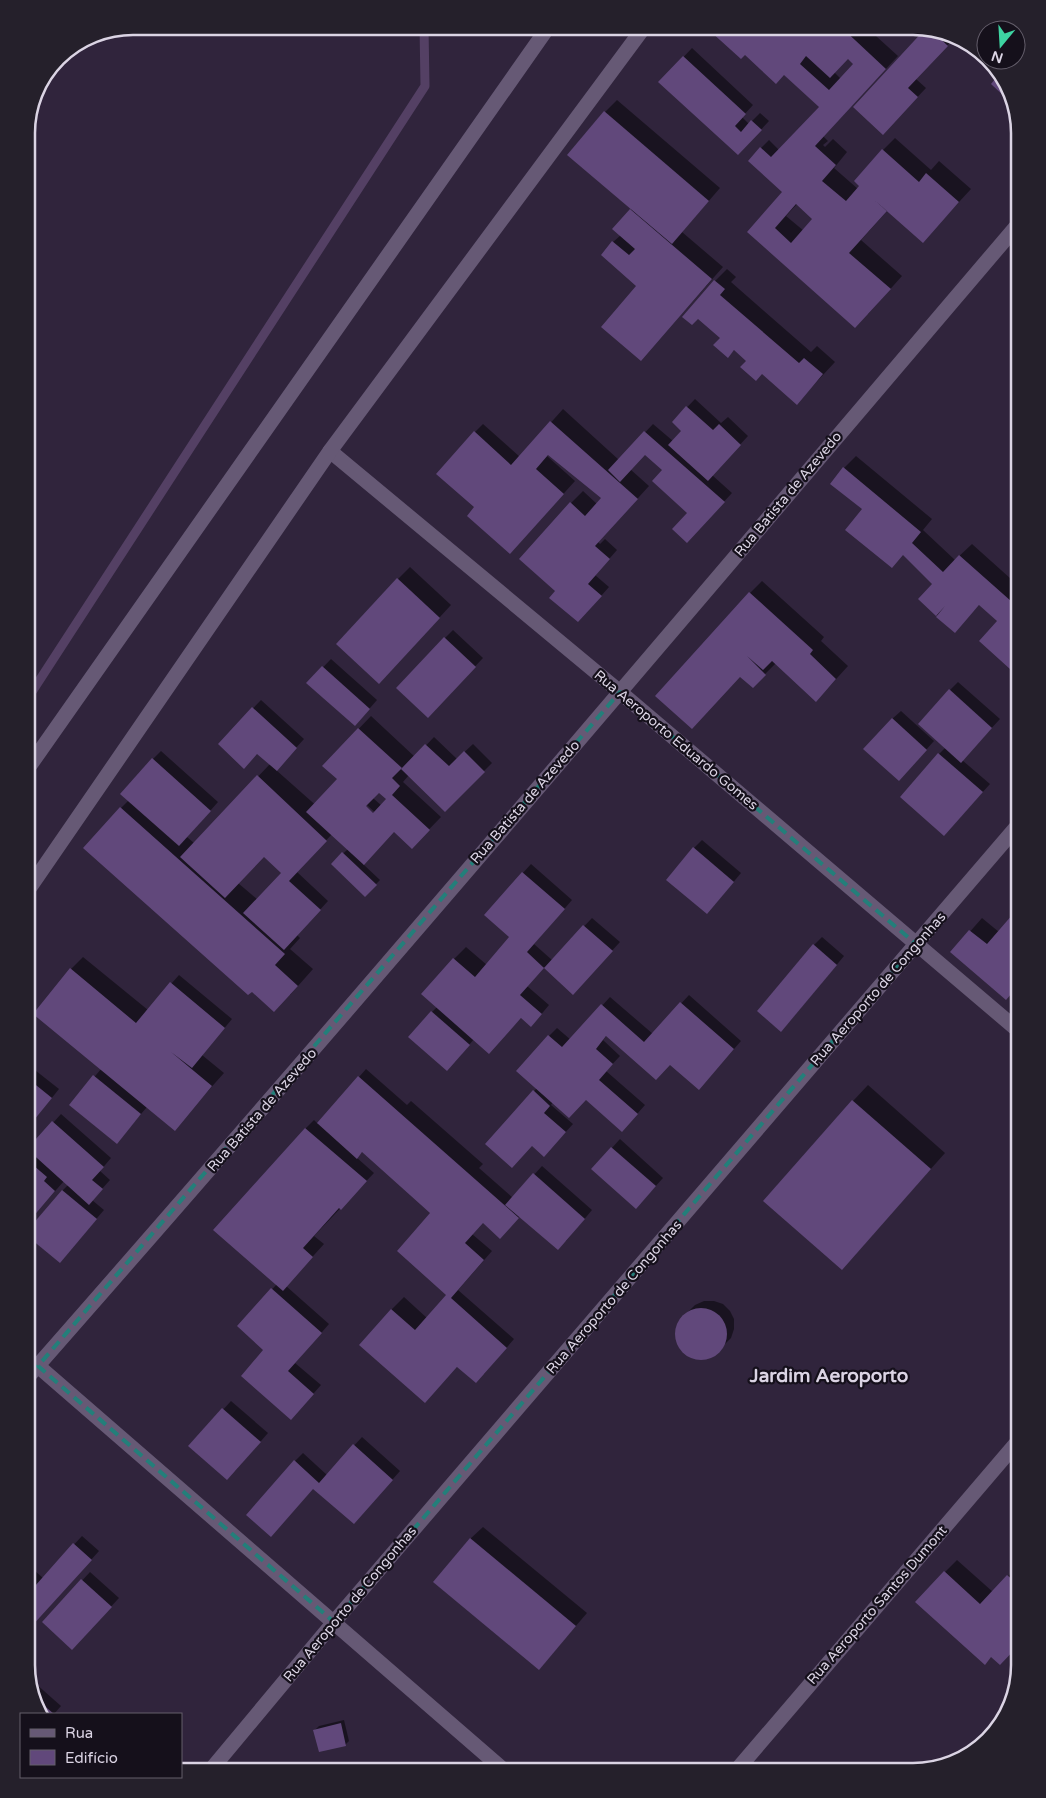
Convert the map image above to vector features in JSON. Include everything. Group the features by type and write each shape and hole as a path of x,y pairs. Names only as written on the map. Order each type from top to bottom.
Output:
{"street":[{"path":"35,758 542,35"},
{"path":"35,880 330,452 638,35"},
{"name":"Rua Batista de Azevedo","path":"35,1369 254,1119 1011,233"},
{"name":"Rua Aeroporto Eduardo Gomes","path":"330,452 620,692 1011,1024"},
{"name":"Rua Aeroporto de Congonhas","path":"216,1763 334,1622 1011,833"},
{"path":"38,1366 496,1763"},
{"name":"Rua Aeroporto Santos Dumont","path":"743,1763 1011,1450"}],"highlighted area":[{"path":"620,692 916,944 334,1622 38,1366"}],"building":[{"path":"714,35 850,35 886,69 815,146 836,165 822,181 846,201 859,186 854,181 882,149 919,182 926,173 959,202 923,243 887,211 849,253 891,289 855,328 747,232 782,192 748,161 760,147 771,157 819,107 784,75 776,84 745,55 741,59","holes":["806,56 830,78 848,59 853,64 829,90 800,64","796,204 812,219 791,243 775,228"]},
{"path":"920,35 941,39 948,46 908,88 918,97 883,135 853,107"},
{"path":"683,56 746,114 735,126 741,132 751,120 762,130 738,155 658,82"},
{"path":"995,79 1004,96 991,84"},
{"path":"604,111 709,201 672,244 567,155"},
{"path":"630,209 712,279 641,361 601,327 636,286 601,255 612,241 629,255 635,249 612,229"},
{"path":"714,280 725,289 720,295 799,363 804,358 823,374 797,405 762,374 756,381 740,367 746,361 734,350 728,358 713,345 720,338 698,319 692,325 682,317"},
{"path":"686,406 713,430 719,424 741,445 708,481 668,445 681,431 672,422"},
{"path":"550,421 638,499 595,546 610,559 588,584 602,596 578,622 549,598 555,591 519,559 570,502 585,516 601,498 548,455 536,469 564,494 510,554 467,516 474,507 436,474 474,431 511,465"},
{"path":"644,431 725,502 687,543 672,529 687,513 652,481 662,470 645,455 620,482 608,470"},
{"path":"843,467 921,532 912,543 943,572 959,555 1011,601 1011,670 979,641 997,621 979,605 955,633 936,617 945,606 936,616 918,599 932,584 903,555 892,568 845,530 862,509 830,484"},
{"path":"397,578 440,618 379,684 336,644"},
{"path":"749,592 813,650 810,654 836,679 816,702 772,661 763,670 747,656 766,675 753,688 740,677 692,729 655,696"},
{"path":"444,637 476,667 428,718 396,688"},
{"path":"322,666 370,709 355,726 306,683"},
{"path":"949,689 992,728 961,763 918,724"},
{"path":"252,707 297,748 277,771 257,754 244,769 218,744"},
{"path":"892,718 927,750 899,781 863,749"},
{"path":"358,728 402,768 392,778 400,786 392,795 430,830 412,849 394,832 364,865 306,812 337,779 322,766","holes":["379,793 386,799 373,813 366,806"]},
{"path":"425,744 449,766 464,751 485,772 445,812 401,769"},
{"path":"938,753 983,792 944,836 900,797"},
{"path":"152,758 211,811 179,846 120,794"},
{"path":"257,775 327,841 289,881 321,910 284,950 243,913 281,873 264,857 225,898 180,857"},
{"path":"120,807 285,954 275,965 298,986 274,1012 252,992 248,995 83,848"},
{"path":"693,847 734,882 707,914 666,880"},
{"path":"342,852 377,885 365,897 331,864"},
{"path":"522,872 565,909 527,952 544,968 520,995 542,1014 531,1027 521,1018 489,1054 421,994 453,958 475,977 509,937 484,915"},
{"path":"1011,916 1011,994 1006,1000 950,952 969,930 987,944"},
{"path":"583,925 613,951 573,995 544,968"},
{"path":"813,944 837,965 781,1032 757,1011"},
{"path":"70,968 136,1023 170,982 225,1028 192,1068 171,1052 212,1086 175,1131 35,1016 35,1012"},
{"path":"680,1002 734,1049 699,1090 670,1065 656,1080 606,1036 596,1049 613,1064 599,1080 638,1114 622,1132 586,1100 569,1118 516,1071 548,1035 562,1047 601,1004 644,1042"},
{"path":"431,1011 470,1045 447,1071 408,1037"},
{"path":"93,1075 141,1114 117,1144 69,1105"},
{"path":"358,1076 519,1218 500,1239 483,1223 465,1243 484,1260 451,1298 507,1348 476,1383 457,1367 425,1403 359,1345 391,1309 415,1330 446,1295 397,1251 430,1213 362,1152 357,1159 317,1123"},
{"path":"35,1084 52,1098 35,1119"},
{"path":"533,1090 550,1106 544,1113 566,1132 544,1157 532,1146 512,1168 485,1144"},
{"path":"852,1100 931,1169 842,1270 763,1201"},
{"path":"52,1121 104,1167 92,1180 103,1189 89,1205 35,1156 35,1140"},
{"path":"305,1128 367,1181 341,1210 339,1208 303,1248 313,1257 283,1291 213,1230"},
{"path":"611,1147 656,1186 636,1209 591,1169"},
{"path":"35,1167 47,1177 44,1181 55,1191 35,1214"},
{"path":"533,1173 585,1219 558,1250 505,1205"},
{"path":"62,1190 97,1219 60,1263 35,1242 35,1222"},
{"path":"271,1288 322,1333 288,1371 314,1394 291,1420 241,1376 263,1350 237,1326"},
{"path":"701,1308 711,1310 719,1316 725,1324 727,1334 725,1344 719,1352 711,1358 701,1360 691,1358 683,1352 677,1344 675,1334 677,1324 683,1316 691,1310"},
{"path":"222,1408 261,1442 227,1480 188,1446"},
{"path":"353,1444 393,1480 354,1524 313,1489 271,1537 246,1515 294,1460 319,1483"},
{"path":"470,1538 576,1626 539,1670 433,1582"},
{"path":"73,1543 92,1560 35,1623 35,1586"},
{"path":"944,1571 980,1604 1007,1575 1011,1578 1011,1653 1000,1665 991,1657 985,1665 915,1602"},
{"path":"81,1579 112,1607 72,1650 42,1622"},
{"path":"43,1705 53,1713 47,1713"},
{"path":"341,1723 346,1746 319,1752 313,1730"}],"waterway":[{"path":"35,687 425,86 424,35"}],"district":[{"name":"Jardim Aeroporto","path":"829,1376"}]}
